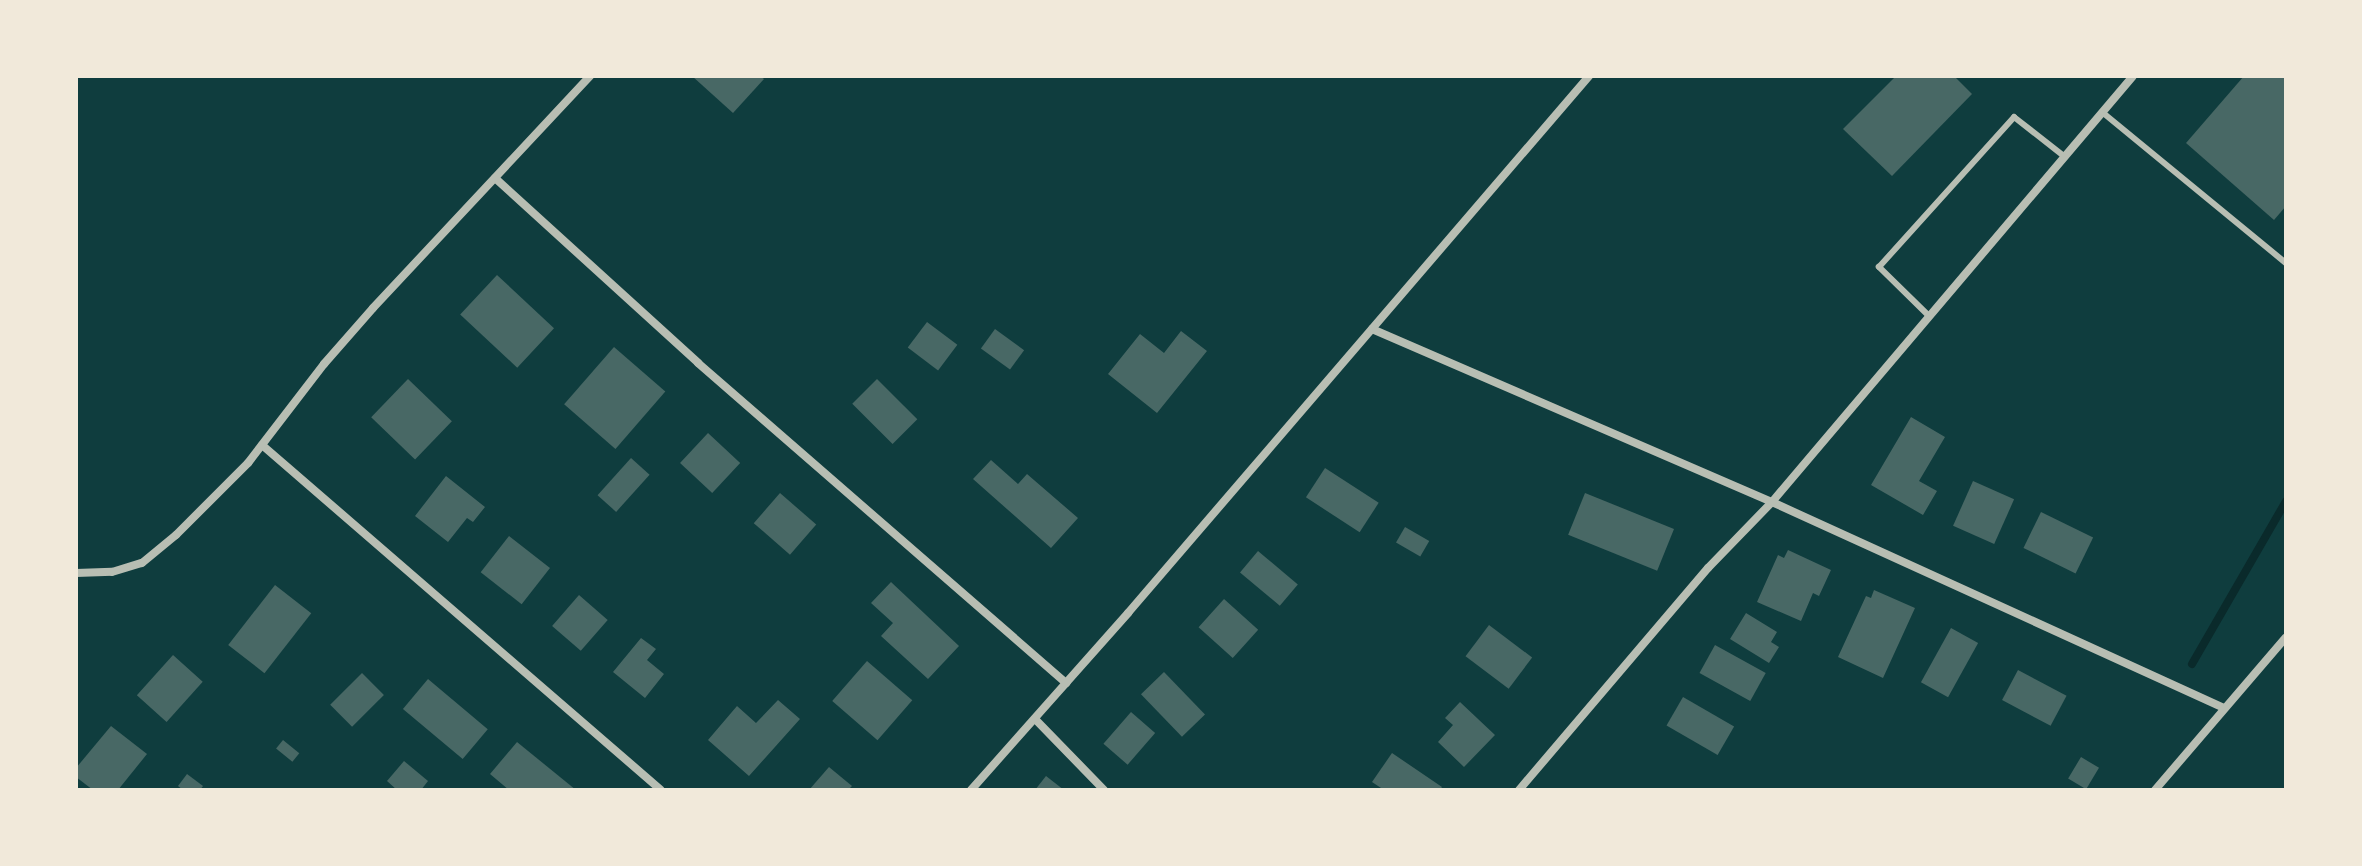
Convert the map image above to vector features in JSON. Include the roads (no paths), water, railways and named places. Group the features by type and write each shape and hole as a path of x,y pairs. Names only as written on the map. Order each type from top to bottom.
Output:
{"street":[{"path":"76,573 112,572 142,563 176,535 262,445 324,364 590,76"},
{"path":"971,790 1589,76"},
{"path":"1519,790 1708,568 1772,502 2133,76"},
{"path":"495,178 698,363 1066,683"},
{"path":"1372,329 1772,502 2224,708"},
{"path":"262,445 661,790"},
{"path":"2155,790 2286,637"},
{"path":"1035,719 1104,790"}],"lane":[{"path":"2102,112 2286,263"},
{"path":"1928,315 1879,267 2014,117 2064,156"}],"waterway":[{"path":"2192,664 2286,501"}]}
